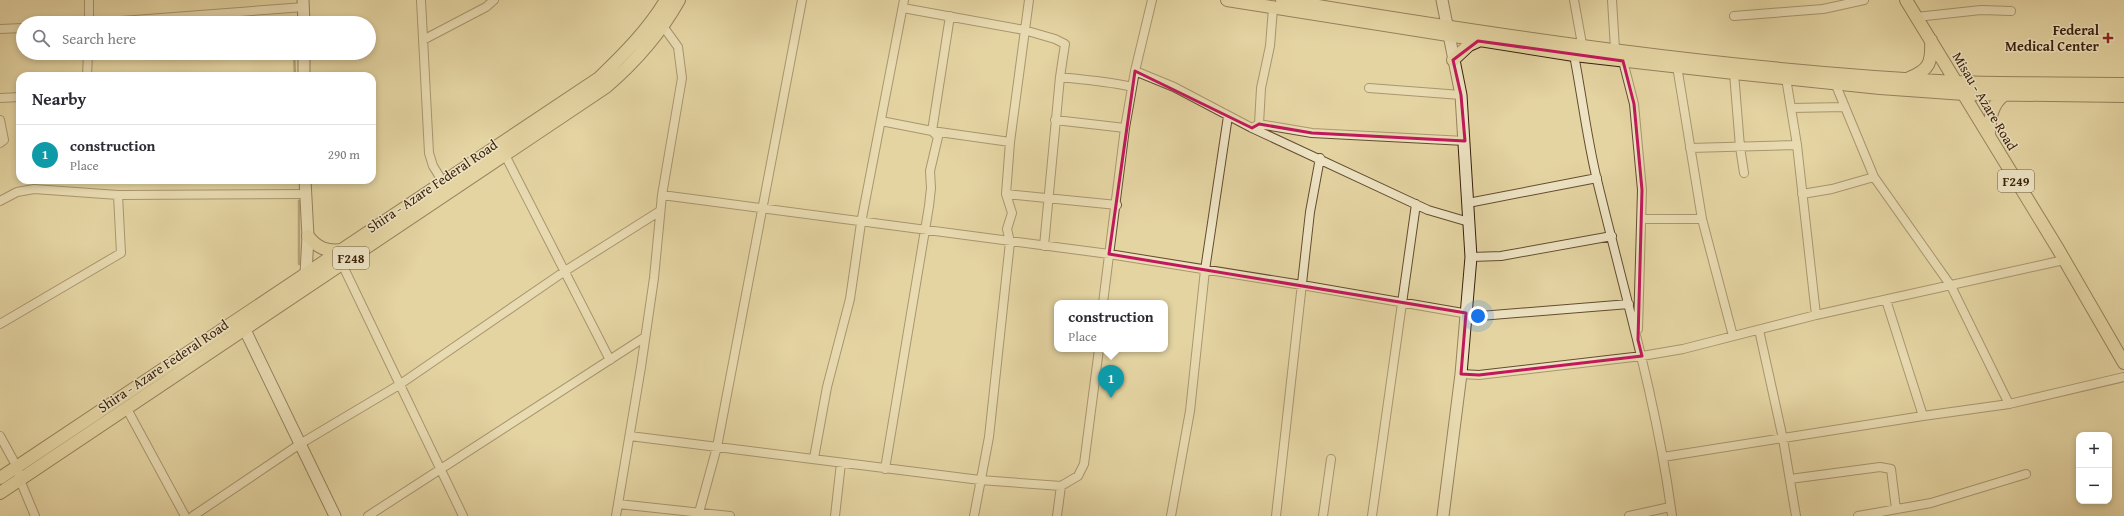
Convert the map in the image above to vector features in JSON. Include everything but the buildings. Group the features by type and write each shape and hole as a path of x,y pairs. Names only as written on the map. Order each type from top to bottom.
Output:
{"main road":[{"name":"Shira - Azare Federal Road","path":"0,478 598,78 627,51 656,16 666,0"},
{"name":"Shira - Azare Federal Road","path":"0,493 606,87 623,72 663,28 679,0"},
{"path":"1227,0 1278,4 1448,32 1582,44 1775,68 1956,82 2124,84"},
{"path":"1442,0 1461,95 1471,257 1461,374 1443,516"},
{"name":"Misau - Azare Road","path":"1906,0 2064,260 2124,363"},
{"path":"304,3 304,16"},
{"path":"1448,32 1478,41 1574,55 1835,84 1964,94 2124,96"},
{"path":"1909,78 1925,70 1928,65 1931,40"},
{"path":"1453,60 1465,48 1478,41"},
{"path":"304,60 304,72"},
{"path":"1988,134 1991,113 1999,99 2004,95"},
{"path":"305,184 308,236 306,274"},
{"path":"308,236 314,244 323,249 332,252 342,250"},
{"path":"245,330 335,516"}],"street":[{"path":"89,0 89,16"},
{"path":"421,0 429,153 431,160 443,182"},
{"path":"423,40 486,7 494,0"},
{"path":"699,514 717,447 802,0"},
{"path":"974,516 989,437 1010,242 1006,229 1012,213 1006,194 1010,142 1029,0"},
{"path":"1103,300 1117,205 1125,128 1135,71 1152,0"},
{"path":"1574,0 1582,44"},
{"path":"1612,0 1615,49"},
{"path":"1734,16 1823,9 1864,0"},
{"path":"168,16 304,3"},
{"path":"814,458 827,388 850,300 861,222 903,4 950,16 1024,30 1055,39 1065,44 1055,120 1044,246"},
{"path":"1256,126 1261,88 1278,4"},
{"path":"1916,17 1981,10 2011,11"},
{"path":"616,516 630,436 654,278 660,211 682,67 678,48 656,16"},
{"path":"932,132 950,16"},
{"path":"0,29 16,28"},
{"path":"1574,55 1597,178 1642,356 1663,457 1672,516"},
{"path":"87,72 88,60"},
{"path":"1623,61 1635,111 1642,190 1638,340"},
{"path":"1677,66 1702,219 1733,336"},
{"path":"1135,71 1174,87 1228,116 1256,126 1428,210 1469,222"},
{"path":"1734,73 1740,147 1744,173"},
{"path":"1060,77 1095,80 1105,84 1132,87"},
{"path":"1786,78 1797,145 1816,315"},
{"path":"1835,84 1874,178 1951,286 2009,404"},
{"path":"1369,88 1461,95"},
{"path":"0,98 16,97"},
{"path":"1791,108 1845,107"},
{"path":"1171,516 1190,411 1205,270 1228,116"},
{"path":"0,120 4,140 0,143"},
{"path":"1055,120 1125,128"},
{"path":"881,121 932,132 1010,142"},
{"path":"1256,126 1319,133 1465,141"},
{"path":"885,469 931,188 930,171 938,137 932,132"},
{"path":"1690,148 1797,145"},
{"path":"505,155 610,360"},
{"path":"1276,516 1310,212 1320,158"},
{"path":"1468,203 1597,178"},
{"path":"1802,194 1832,189 1874,178"},
{"path":"0,201 17,192 34,189 118,195 306,194"},
{"path":"1006,194 1117,205"},
{"path":"0,324 121,253 118,195"},
{"path":"662,196 1109,254 1302,285 1480,316 1629,304"},
{"path":"1372,516 1416,204"},
{"path":"193,516 300,444 399,385 565,271 660,211"},
{"path":"1642,220 1702,219"},
{"path":"1471,257 1501,256 1612,236"},
{"path":"1461,374 1479,376 1642,356 1759,330 1816,315 2064,260"},
{"path":"342,264 463,516"},
{"path":"1886,300 1923,416"},
{"path":"1759,330 1783,439 1796,516"},
{"path":"368,516 645,337"},
{"path":"630,436 814,458 885,469 980,480 1061,486 1078,476 1084,464 1098,352"},
{"path":"1663,457 2009,404 2124,377"},
{"path":"127,409 185,516"},
{"path":"0,436 17,467 20,480 35,516"},
{"path":"1323,516 1331,459"},
{"path":"835,516 841,462"},
{"path":"1790,479 1880,467 1891,468 1896,509"},
{"path":"1858,516 1931,503 2026,474"},
{"path":"1057,516 1061,486"},
{"path":"618,504 699,514 730,516"},
{"path":"1629,516 1670,507"}],"highlighted area":[{"path":"1478,41 1623,61 1634,104 1642,190 1638,340 1642,356 1479,375 1461,374 1466,313 1109,254 1135,71 1252,128 1259,124 1312,133 1465,141 1461,95 1453,60"}],"waterway":[{"path":"294,60 295,72"},
{"path":"299,201 299,264"}],"place":[{"name":"Federal Medical Center","path":"2108,38"},
{"name":"construction","path":"1111,398"}]}
